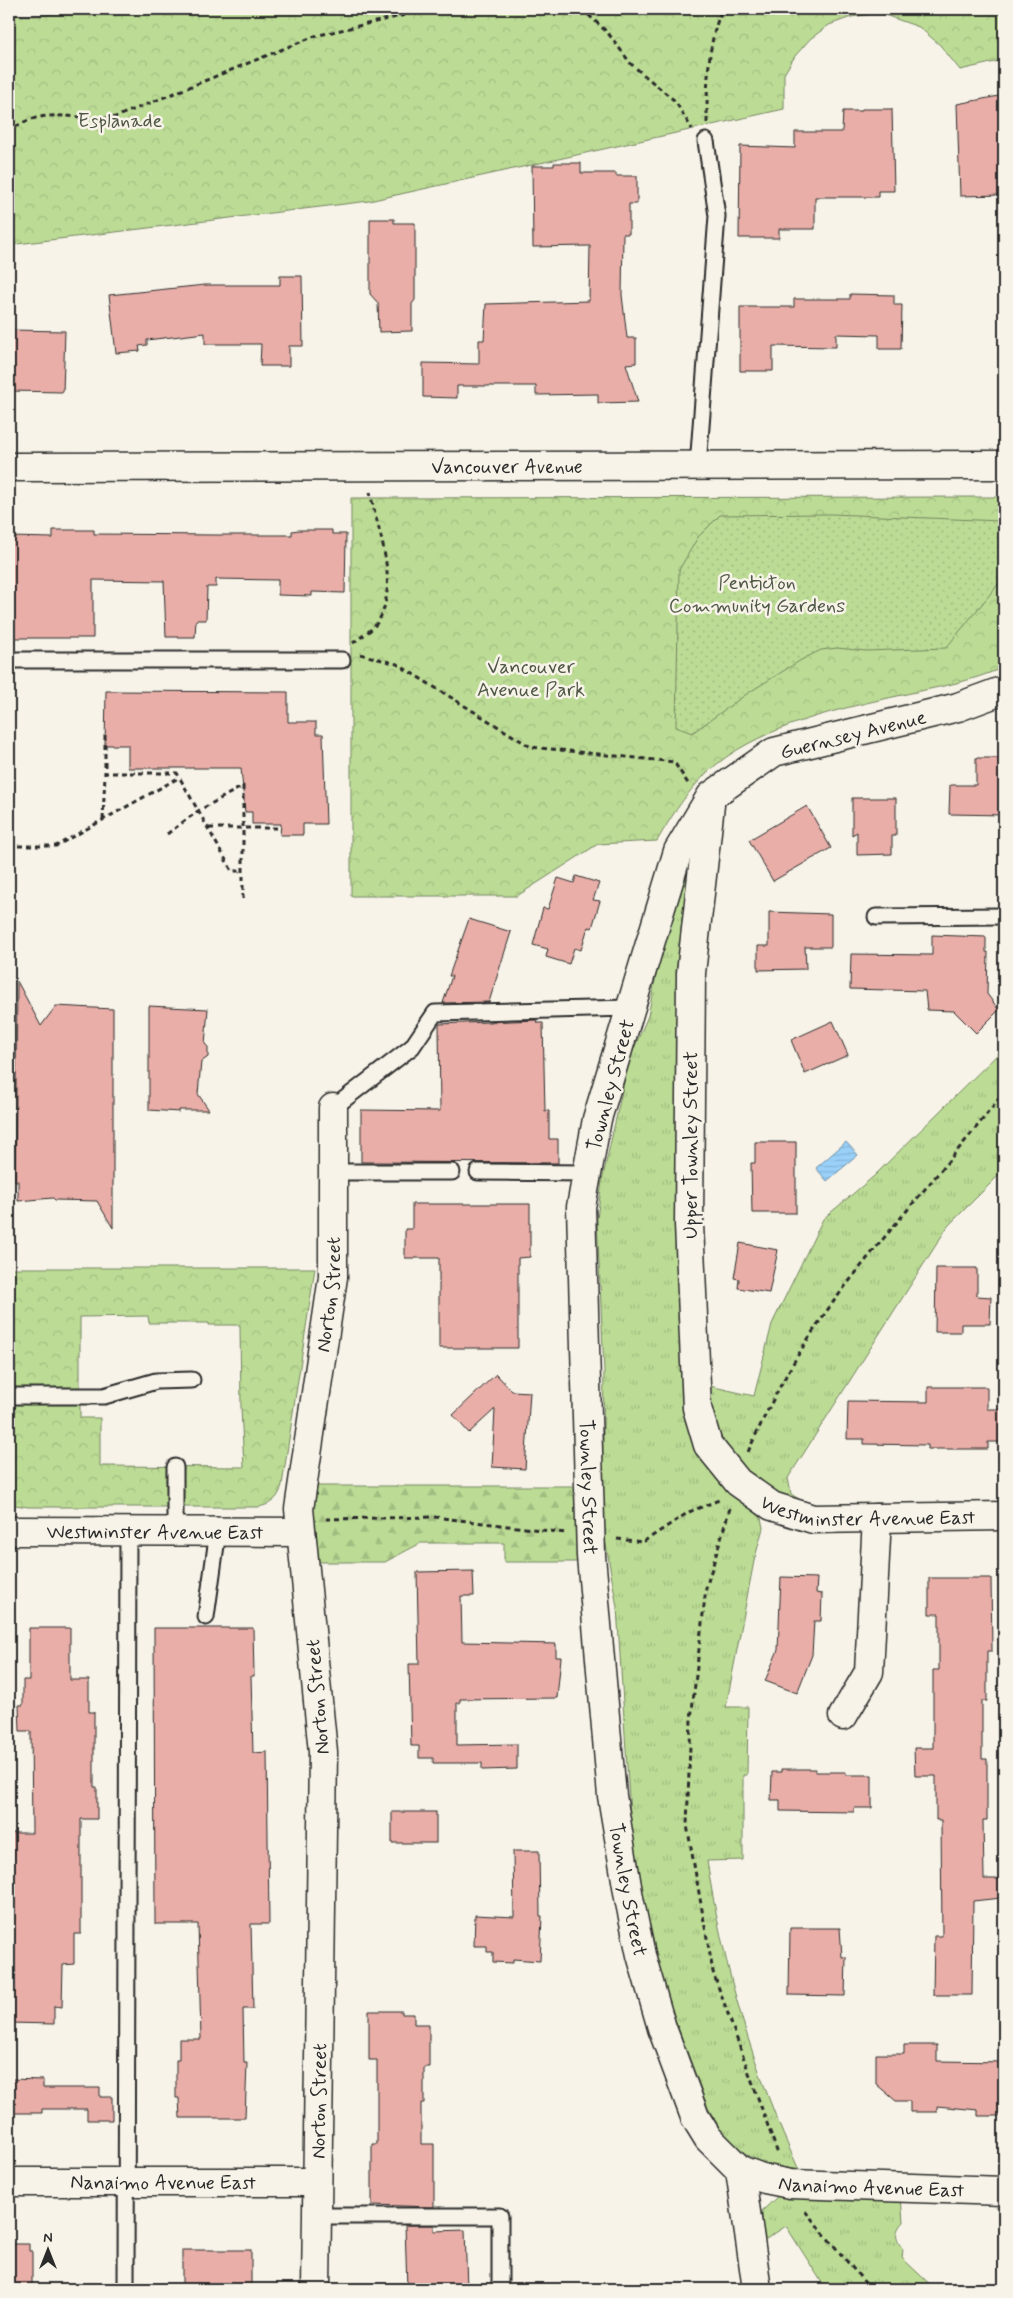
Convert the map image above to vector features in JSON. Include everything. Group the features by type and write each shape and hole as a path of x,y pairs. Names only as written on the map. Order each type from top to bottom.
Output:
{"street":[{"name":"Vancouver Avenue","path":"9,467 1004,465"},
{"name":"Guernsey Avenue","path":"708,802 774,752 958,707 1004,690"},
{"name":"Townley Street","path":"708,802 678,851 597,1119 581,1207 591,1536 612,1796 629,1898 641,1955 662,2028 695,2117 708,2138 740,2170"},
{"name":"Upper Townley Street","path":"708,802 691,973 690,1233 697,1408 708,1445 735,1485"},
{"name":"Norton Street","path":"316,2289 323,1752 298,1509 333,1277 333,1108"},
{"name":"Westminster Avenue East","path":"735,1485 772,1506 814,1518 1004,1516"},
{"path":"843,1716 869,1672 877,1518"},
{"name":"Westminster Avenue East","path":"9,1530 218,1532 301,1526"},
{"path":"740,2170 757,2289"},
{"name":"Nanaimo Avenue East","path":"740,2170 765,2179 790,2184 1004,2190"},
{"name":"Nanaimo Avenue East","path":"9,2182 316,2182"}],"lane":[{"path":"698,466 717,216 706,141"},
{"path":"9,660 344,655"},
{"path":"876,916 1004,916"},
{"path":"333,1108 412,1047 435,1013 630,1008"},
{"path":"333,1172 452,1172"},
{"path":"478,1172 587,1173"},
{"path":"9,1396 104,1396 156,1381 192,1380"},
{"path":"175,1467 175,1532"},
{"path":"126,2289 128,1531"},
{"path":"206,1617 218,1532"},
{"path":"316,2216 500,2216 500,2289"}],"path":[{"path":"9,133 38,115 64,115 92,120 113,118 315,36 431,9"},
{"path":"582,9 608,33 632,64 674,101 688,126 706,141"},
{"path":"706,141 708,76 712,46 722,9"},
{"path":"344,655 378,622 388,588 383,551 364,466"},
{"path":"344,655 397,664 531,747 674,762 708,802"},
{"path":"103,820 104,734"},
{"path":"104,773 177,773 232,871 243,871"},
{"path":"9,846 56,846 180,777"},
{"path":"167,834 198,811 243,786 243,902"},
{"path":"208,828 281,828"},
{"path":"779,2156 713,1972 687,1825 691,1719 706,1588 735,1485 764,1417 796,1359 833,1302 1004,1092"},
{"path":"301,1526 434,1517 643,1542 735,1485"},
{"path":"804,2209 870,2289"}],"green space":[{"name":"Esplanade","path":"66,9 1004,9 1004,60 960,70 940,45 919,27 879,13 851,17 829,25 810,39 795,56 784,74 784,109 369,201 9,245 9,15 36,16 53,14"},
{"name":"Vancouver Avenue Park","path":"1004,497 1004,667 941,687 830,712 781,728 737,750 708,772 676,810 657,841 598,844 517,896 351,896 351,498"},
{"name":"Penticton Community Gardens","path":"831,514 1001,521 1003,525 1004,577 946,648 866,651 837,648 821,650 801,660 748,693 692,733 676,727 679,570 698,537 720,515"},
{"path":"694,840 681,1243 719,1475 761,1518 763,1528 754,1561 726,1707 748,1707 747,1775 743,1775 743,1860 707,1861 722,1940 742,2019 768,2096 799,2170 764,2164 733,2145 720,2129 708,2108 662,1984 632,1846 617,1607 605,1539 602,1496 604,1371 597,1219 602,1181 629,1060 648,1016 677,869"},
{"path":"1004,1048 1004,1170 948,1226 788,1478 791,1494 802,1501 786,1497 752,1478 719,1442 705,1385 754,1396 772,1324 823,1219 873,1177"},
{"path":"9,1268 315,1268 282,1485 279,1494 274,1500 267,1505 258,1507 28,1507 9,1504","holes":["148,1316 149,1323 240,1325 244,1467 100,1466 100,1418 80,1418 80,1317"]},
{"path":"314,1486 576,1486 578,1562 504,1562 504,1543 421,1543 385,1562 315,1562 313,1529"},
{"path":"787,2194 901,2197 903,2222 898,2229 897,2236 898,2242 903,2249 902,2258 935,2289 826,2289 786,2226 763,2241 762,2211 778,2196"}],"water":[{"path":"846,1142 858,1155 827,1181 816,1168"}],"building":[{"path":"1004,95 1004,195 960,196 957,104"},
{"path":"862,109 892,109 894,191 878,191 878,197 815,197 815,229 779,229 779,238 739,238 740,146 795,148 795,132 842,132 843,111 862,111"},
{"path":"554,163 581,163 581,173 616,173 616,176 637,176 637,204 629,204 629,234 623,234 622,295 627,338 636,338 636,363 626,364 638,402 598,403 598,394 536,395 536,386 457,386 457,398 423,397 423,363 479,364 479,340 484,340 486,304 589,301 590,246 533,247 532,166 554,166"},
{"path":"370,219 394,219 394,223 415,223 415,300 412,304 412,331 379,332 378,303 370,294"},
{"path":"280,276 302,276 303,346 289,346 289,366 260,366 261,344 205,344 205,333 147,340 147,345 139,346 140,351 116,353 109,295 205,285 280,285"},
{"path":"850,294 894,295 894,305 902,305 901,349 879,349 879,335 836,334 836,347 773,346 773,371 740,371 740,307 794,307 794,299 850,299"},
{"path":"9,330 65,331 63,392 9,391"},
{"path":"53,530 94,530 94,534 292,535 292,531 299,530 332,530 332,534 346,534 345,593 312,592 312,596 278,595 278,580 216,579 216,587 207,587 206,620 196,620 195,637 166,637 164,581 93,580 93,638 9,638 9,537 53,538"},
{"path":"106,691 288,692 288,722 316,722 316,734 323,734 326,824 303,824 303,835 280,835 281,824 252,824 252,812 245,812 241,768 128,768 128,745 105,745"},
{"path":"976,758 1004,758 1004,815 949,814 950,785 976,785"},
{"path":"852,798 896,798 896,836 892,836 892,854 857,855 857,832 852,835"},
{"path":"807,806 831,848 773,881 749,840"},
{"path":"576,876 599,883 593,900 600,901 592,928 588,927 581,950 574,948 569,964 546,957 548,949 533,945 543,908 548,909 558,878 574,883"},
{"path":"769,912 831,914 831,947 805,947 806,969 758,970 758,946 769,946"},
{"path":"469,919 511,932 489,1002 443,1003 452,976 449,976"},
{"path":"932,935 986,937 986,952 988,952 987,994 999,1010 976,1033 954,1011 927,1010 925,991 850,989 851,954 932,955"},
{"path":"17,981 41,1026 56,1006 113,1009 113,1228 97,1201 55,1200 53,1198 18,1201 18,1181 15,1181"},
{"path":"149,1006 208,1009 205,1044 208,1047 208,1057 201,1062 198,1094 209,1110 179,1110 179,1112 149,1110"},
{"path":"536,1020 537,1023 543,1023 545,1111 549,1111 549,1139 558,1139 558,1163 361,1162 361,1110 440,1111 439,1024"},
{"path":"833,1021 848,1055 805,1074 791,1040"},
{"path":"755,1142 796,1142 796,1213 752,1213 751,1163 755,1163"},
{"path":"412,1204 530,1204 530,1257 518,1258 518,1348 439,1348 439,1258 405,1258 405,1229 412,1229"},
{"path":"740,1243 778,1250 769,1293 738,1288 739,1279 734,1278"},
{"path":"936,1268 977,1268 977,1296 991,1297 990,1324 961,1324 961,1332 935,1332"},
{"path":"496,1374 512,1391 530,1392 525,1469 492,1467 495,1409 469,1433 453,1415"},
{"path":"928,1387 987,1387 987,1409 1004,1409 1004,1442 988,1442 988,1449 928,1449 928,1445 864,1444 864,1439 847,1439 848,1401 928,1402"},
{"path":"473,1571 474,1596 461,1596 462,1642 556,1644 556,1657 561,1657 557,1698 460,1699 460,1703 457,1703 457,1745 517,1744 517,1769 482,1770 482,1763 433,1763 433,1758 419,1758 419,1746 411,1746 409,1664 419,1664 417,1572"},
{"path":"781,1577 817,1578 816,1593 822,1594 821,1621 814,1621 812,1655 797,1693 765,1681 778,1650"},
{"path":"929,1578 991,1578 992,1651 987,1651 987,1701 982,1701 982,1759 987,1759 987,1820 983,1820 984,1879 1001,1879 1001,1898 973,1901 972,1995 933,1995 934,1936 942,1936 941,1820 936,1820 936,1776 915,1776 914,1748 933,1748 933,1670 939,1670 939,1614 929,1614"},
{"path":"29,1628 70,1628 70,1680 89,1680 89,1712 94,1712 94,1787 97,1787 97,1819 81,1819 81,1934 74,1934 74,1964 63,1965 62,2007 54,2006 54,2024 9,2023 9,1833 32,1833 31,1731 20,1731 19,1705 23,1705 23,1680 29,1680"},
{"path":"154,1628 253,1628 254,1676 251,1676 253,1753 267,1752 269,1924 251,1924 253,2009 243,2009 244,2063 247,2063 245,2118 180,2118 179,2098 176,2098 176,2060 179,2060 179,2039 201,2039 198,1924 155,1924"},
{"path":"781,1769 815,1769 815,1772 846,1772 846,1775 872,1775 872,1808 854,1808 854,1812 780,1811 780,1800 771,1800 772,1772 781,1772"},
{"path":"392,1812 436,1812 436,1843 392,1843"},
{"path":"513,1851 539,1851 540,1916 542,1916 540,1961 513,1959 513,1963 493,1962 493,1952 487,1952 487,1946 474,1946 475,1915 514,1917"},
{"path":"790,1928 840,1928 842,1957 846,1957 845,1996 789,1995"},
{"path":"369,2011 402,2011 402,2014 414,2014 414,2024 429,2024 429,2067 424,2067 424,2103 421,2103 421,2144 434,2144 434,2207 372,2205 372,2144 377,2144 377,2060 369,2060"},
{"path":"904,2045 937,2045 937,2061 1004,2062 1004,2116 978,2116 978,2110 937,2106 937,2112 910,2112 910,2101 896,2101 876,2084 876,2054 904,2054"},
{"path":"9,2079 43,2080 43,2088 100,2088 100,2097 112,2097 112,2120 87,2120 87,2109 42,2109 42,2113 9,2113"},
{"path":"405,2225 434,2225 434,2231 465,2230 467,2289 407,2289"},
{"path":"9,2244 29,2244 29,2251 32,2251 32,2289 9,2289"},
{"path":"182,2250 251,2250 251,2289 182,2289"}]}
